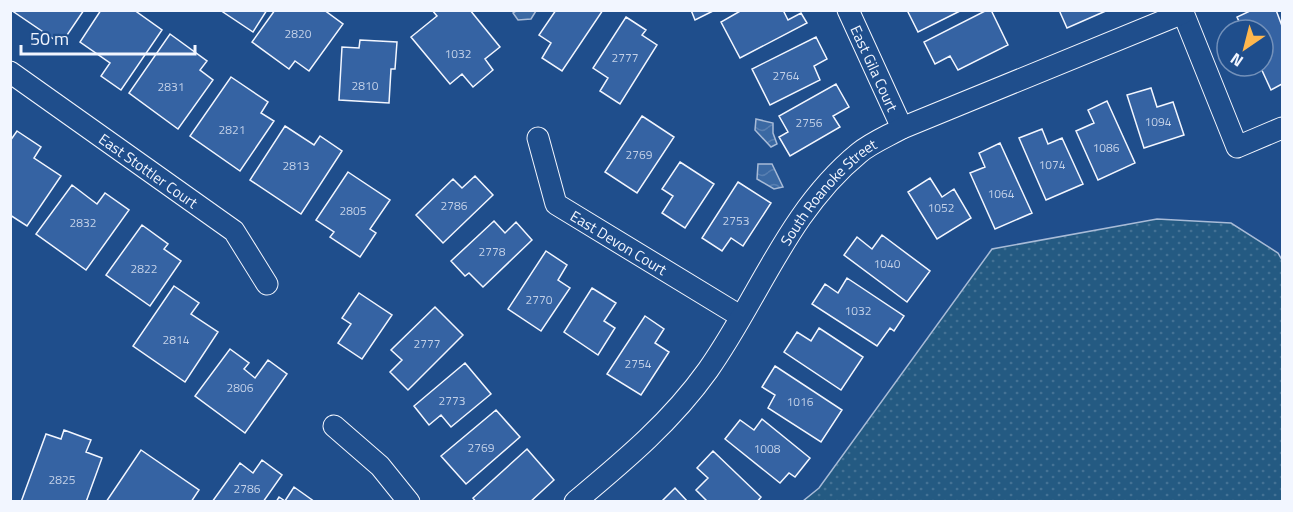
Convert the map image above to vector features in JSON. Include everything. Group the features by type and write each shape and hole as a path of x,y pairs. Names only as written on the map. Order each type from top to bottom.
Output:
{"street":[{"name":"East Gila Court","path":"848,10 902,128"},
{"name":"South Roanoke Street","path":"575,501 645,443 676,411 709,368 794,225 825,184 860,152 902,128 1182,12"},
{"path":"1182,12 1237,147 1282,128"},
{"name":"East Stottler Court","path":"10,72 234,231 267,284"},
{"name":"East Devon Court","path":"538,138 556,204 740,316"},
{"path":"334,426 380,466 410,501"}],"shaded area":[{"path":"1157,219 1231,223 1278,253 1282,260 1282,501 803,501 819,488 992,249"}],"water":[{"path":"536,11 531,19 518,20 513,13"},
{"path":"756,119 773,123 773,133 777,144 771,147 755,130"},
{"path":"758,164 772,164 783,187 774,189 757,179"}],"building":[{"path":"11,10 84,10 61,44"},
{"path":"101,10 134,10 162,30 121,90 101,76 110,63 80,42"},
{"path":"220,10 267,10 253,32"},
{"path":"275,10 324,10 343,24 309,71 295,61 289,69 252,42"},
{"path":"432,10 470,10 500,47 485,59 493,70 473,87 462,74 450,84 411,37 437,16"},
{"path":"556,10 603,10 562,71 542,58 551,43 539,35"},
{"path":"691,10 715,10 695,20"},
{"path":"742,10 783,10 788,20 801,13 807,23 740,58 721,22"},
{"path":"907,10 962,10 918,32"},
{"path":"991,10 1008,45 958,70 950,56 935,64 924,42"},
{"path":"1059,10 1108,10 1067,28"},
{"path":"1252,10 1276,10 1282,26 1282,84 1271,90 1266,78 1275,78 1275,18 1237,17"},
{"path":"626,17 646,30 642,35 657,45 620,104 600,91 608,78 593,68"},
{"path":"170,34 207,61 200,70 213,80 178,129 129,93"},
{"path":"816,37 827,59 814,66 820,80 770,105 752,69"},
{"path":"360,40 397,42 395,69 391,69 389,103 339,100 342,47 359,48"},
{"path":"231,77 268,102 261,113 274,121 240,171 190,136"},
{"path":"836,84 849,107 833,116 840,127 790,156 779,137 788,132 779,116"},
{"path":"1151,88 1157,107 1173,102 1184,135 1144,148 1127,95"},
{"path":"1107,101 1135,163 1098,180 1076,131 1094,123 1088,110"},
{"path":"642,116 674,137 637,193 605,172"},
{"path":"285,126 314,145 320,136 342,151 301,214 250,180"},
{"path":"1042,129 1048,144 1062,138 1083,184 1046,200 1019,138"},
{"path":"17,131 41,147 34,158 61,176 27,226 10,215 10,141"},
{"path":"1000,143 1032,213 995,229 970,173 985,167 979,153"},
{"path":"680,162 714,184 685,228 662,213 673,196 662,189"},
{"path":"348,172 390,200 370,229 376,233 360,257 330,237 334,232 316,220"},
{"path":"475,176 493,195 443,243 416,215 453,179 462,188"},
{"path":"930,178 942,197 954,189 971,218 937,239 908,192"},
{"path":"738,182 771,203 743,246 731,238 722,251 702,238"},
{"path":"72,185 97,204 105,193 129,210 86,270 36,234"},
{"path":"494,221 505,233 516,222 532,240 483,287 469,273 465,276 451,261"},
{"path":"142,225 168,244 164,249 181,261 150,306 106,275"},
{"path":"882,235 930,271 907,302 844,255 857,237 872,249"},
{"path":"546,251 567,265 558,280 570,288 541,331 508,309"},
{"path":"847,278 904,316 894,331 890,328 877,346 812,304 825,284 838,293"},
{"path":"174,286 199,303 191,314 218,332 185,382 133,346"},
{"path":"592,288 616,303 604,321 615,328 598,355 564,332"},
{"path":"359,293 392,315 362,359 338,343 351,324 342,318"},
{"path":"435,307 463,335 408,390 390,372 402,360 391,350"},
{"path":"645,316 664,329 655,343 669,352 641,395 607,374"},
{"path":"819,328 863,357 841,390 784,352 797,332 811,341"},
{"path":"230,349 249,363 244,369 255,378 268,360 287,374 245,433 195,396"},
{"path":"465,363 491,394 451,427 441,415 429,425 414,406"},
{"path":"775,366 842,410 821,442 768,408 775,395 762,387"},
{"path":"496,410 520,437 466,484 441,456"},
{"path":"762,419 810,458 795,477 789,473 780,483 725,439 740,420 754,430"},
{"path":"64,430 91,440 86,452 102,458 86,502 21,502 46,434 61,439"},
{"path":"527,449 554,480 530,502 476,502 473,498"},
{"path":"141,450 199,490 191,502 106,502"},
{"path":"713,451 761,497 757,502 708,502 696,490 708,478 697,468"},
{"path":"262,460 282,475 263,502 212,502 240,463 253,473"},
{"path":"294,487 315,502 276,502 279,497 285,501"},
{"path":"675,488 688,502 661,502"}]}
